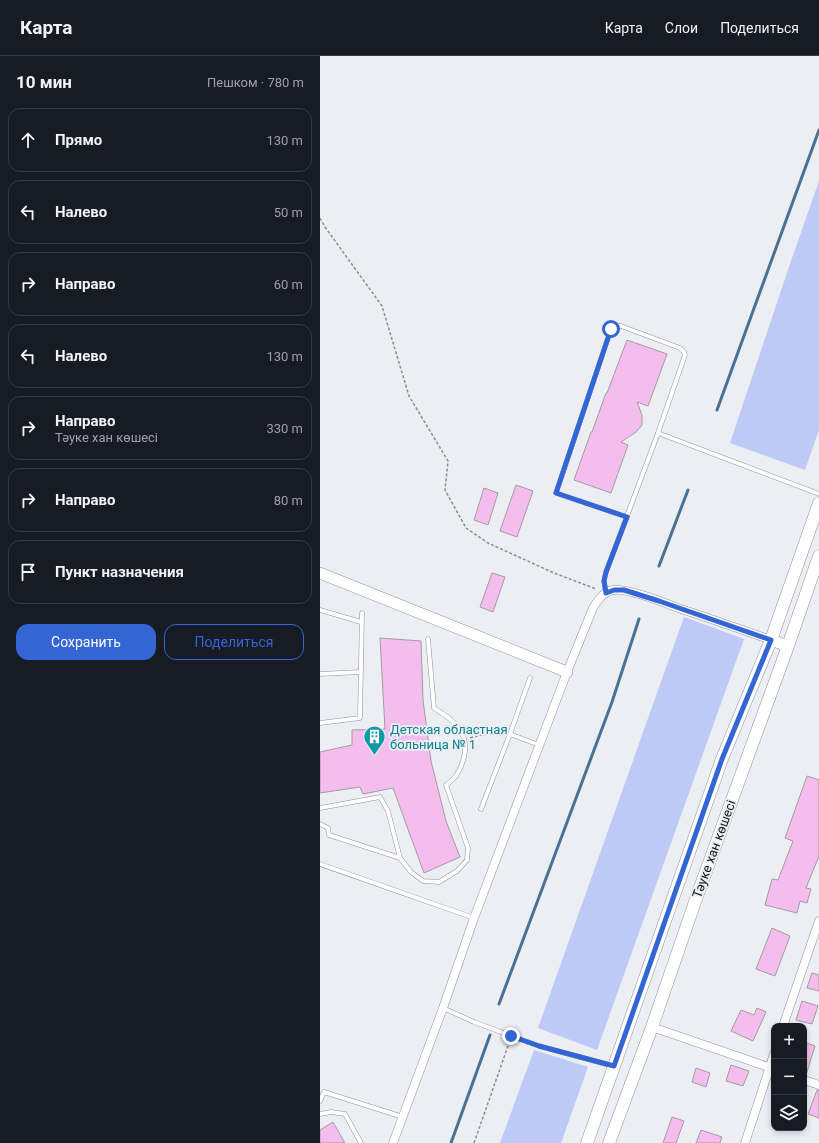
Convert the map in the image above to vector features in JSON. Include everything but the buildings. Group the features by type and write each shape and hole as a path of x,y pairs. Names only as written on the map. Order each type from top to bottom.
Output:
{"main road":[{"name":"Тәуке хан көшесі","path":"587,1143 722,759 771,640 819,503"},
{"name":"Тәуке хан көшесі","path":"609,1143 819,556"}],"street":[{"path":"320,574 567,672"},
{"path":"393,1143 443,1008 474,918 567,672 593,608 598,600 606,593 614,590 624,590 788,646"},
{"path":"785,1023 819,921"},
{"path":"652,1026 771,1068"},
{"path":"745,1143 771,1071"},
{"path":"807,1081 819,1085"}],"lane":[{"path":"606,593 604,581 606,572 627,517 658,433 685,355 680,348 621,326 616,326 611,329 556,493 627,517"},
{"path":"658,433 819,494"},
{"path":"320,610 361,622"},
{"path":"320,723 360,718 362,613"},
{"path":"320,808 380,797 388,811 400,858 411,872 423,880 439,882 457,872 467,860 468,848 446,785 457,775 464,757 465,744 460,730 446,716 434,708 428,639"},
{"path":"320,674 360,672"},
{"path":"481,809 530,678"},
{"path":"509,735 540,745"},
{"path":"320,824 328,828 329,835 400,858"},
{"path":"320,864 474,918"},
{"path":"443,1008 474,1022 539,1046 614,1066"},
{"path":"320,1101 322,1092 403,1117"},
{"path":"320,1114 331,1112 345,1114 361,1143"}],"path":[{"path":"320,218 382,306 409,396 448,461 445,490 466,528 488,543 554,573 606,593"},
{"path":"464,740 484,734 509,735"},
{"path":"474,1143 511,1036"}],"shaded area":[{"path":"819,181 819,430 805,470 730,443"},
{"path":"684,617 744,639 597,1050 538,1028"},
{"path":"534,1050 588,1067 561,1143 500,1143"}],"waterway":[{"path":"717,410 819,130"},
{"path":"659,566 688,490"},
{"path":"499,1004 612,702 639,619"},
{"path":"451,1143 490,1035"}],"place":[{"name":"Детская областная больница № 1","path":"375,756"}],"route":[{"path":"511,1036 539,1046 614,1066 722,759 771,640 624,590 614,590 606,593 604,581 606,572 627,517 556,493 611,329"}]}
